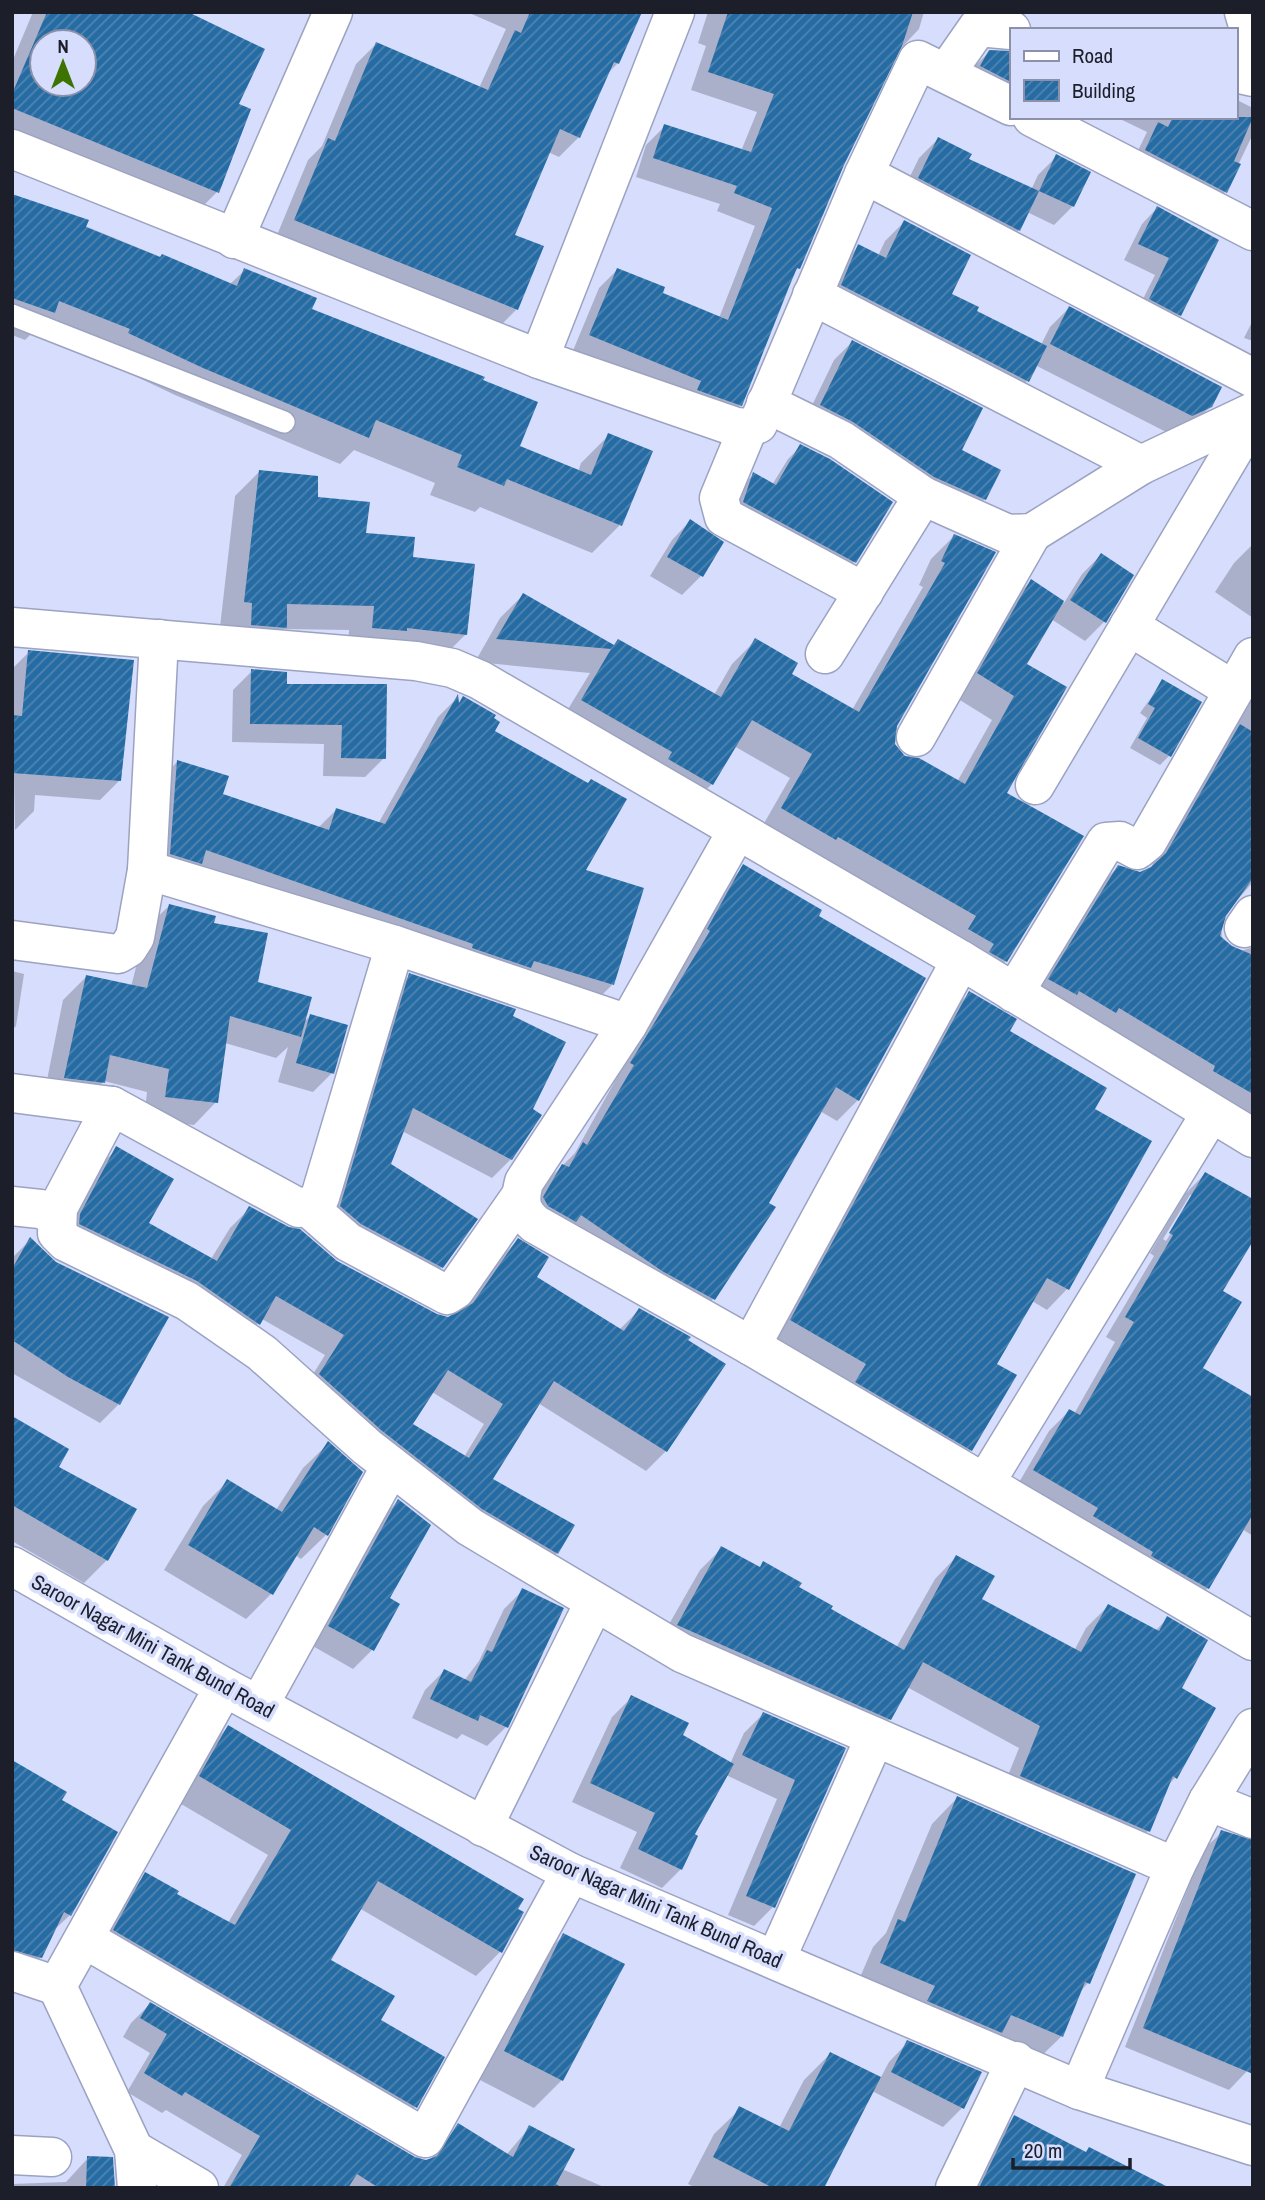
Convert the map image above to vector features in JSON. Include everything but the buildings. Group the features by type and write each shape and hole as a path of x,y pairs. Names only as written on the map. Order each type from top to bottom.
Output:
{"street":[{"path":"234,239 333,12"},
{"path":"539,359 675,12"},
{"path":"1244,12 1253,42"},
{"path":"946,73 978,27 1010,30"},
{"path":"864,592 724,517 719,498 918,60 1010,105"},
{"path":"1036,119 1253,231"},
{"path":"12,149 539,359 736,427 757,416 841,440 923,496 1007,534 1032,533"},
{"path":"864,174 1253,378"},
{"path":"812,295 1141,465"},
{"path":"916,737 1032,533 1141,465 1253,412"},
{"path":"1035,785 1253,417"},
{"path":"825,654 923,496"},
{"path":"1129,626 1233,690"},
{"path":"12,627 416,661 452,668 480,681 961,960 1253,1138"},
{"path":"12,940 118,954 128,948 135,937 147,870 159,639"},
{"path":"1014,993 1106,842 1120,841 1137,850 1147,842 1253,657"},
{"path":"308,1207 348,1242 447,1295 455,1290 520,1197 524,1182 628,1024 737,831"},
{"path":"147,870 395,945 628,1024"},
{"path":"12,1093 112,1106 299,1208 308,1207 320,1197 395,945"},
{"path":"751,1346 961,960"},
{"path":"112,1106 57,1215 57,1233 66,1242 187,1301 262,1353 391,1466 470,1527 682,1654 1175,1867"},
{"path":"985,1483 1211,1114"},
{"path":"520,1197 522,1213 535,1224 751,1346 1253,1641"},
{"path":"12,1206 40,1209 57,1215"},
{"path":"259,1705 391,1466"},
{"name":"Saroor Nagar Mini Tank Bund Road","path":"12,1566 224,1687 571,1873 1079,2090 1253,2146"},
{"path":"483,1827 594,1603"},
{"path":"57,1986 224,1687"},
{"path":"1079,2090 1175,1867 1208,1801 1253,1728"},
{"path":"776,1959 875,1737"},
{"path":"1208,1801 1253,1819"},
{"path":"85,1939 425,2138 571,1873"},
{"path":"12,1971 57,1986 134,2150 137,2188"},
{"path":"955,2188 1016,2061"},
{"path":"134,2150 199,2188"},
{"path":"12,2155 52,2157"}],"lane":[{"path":"12,315 284,422"}]}
